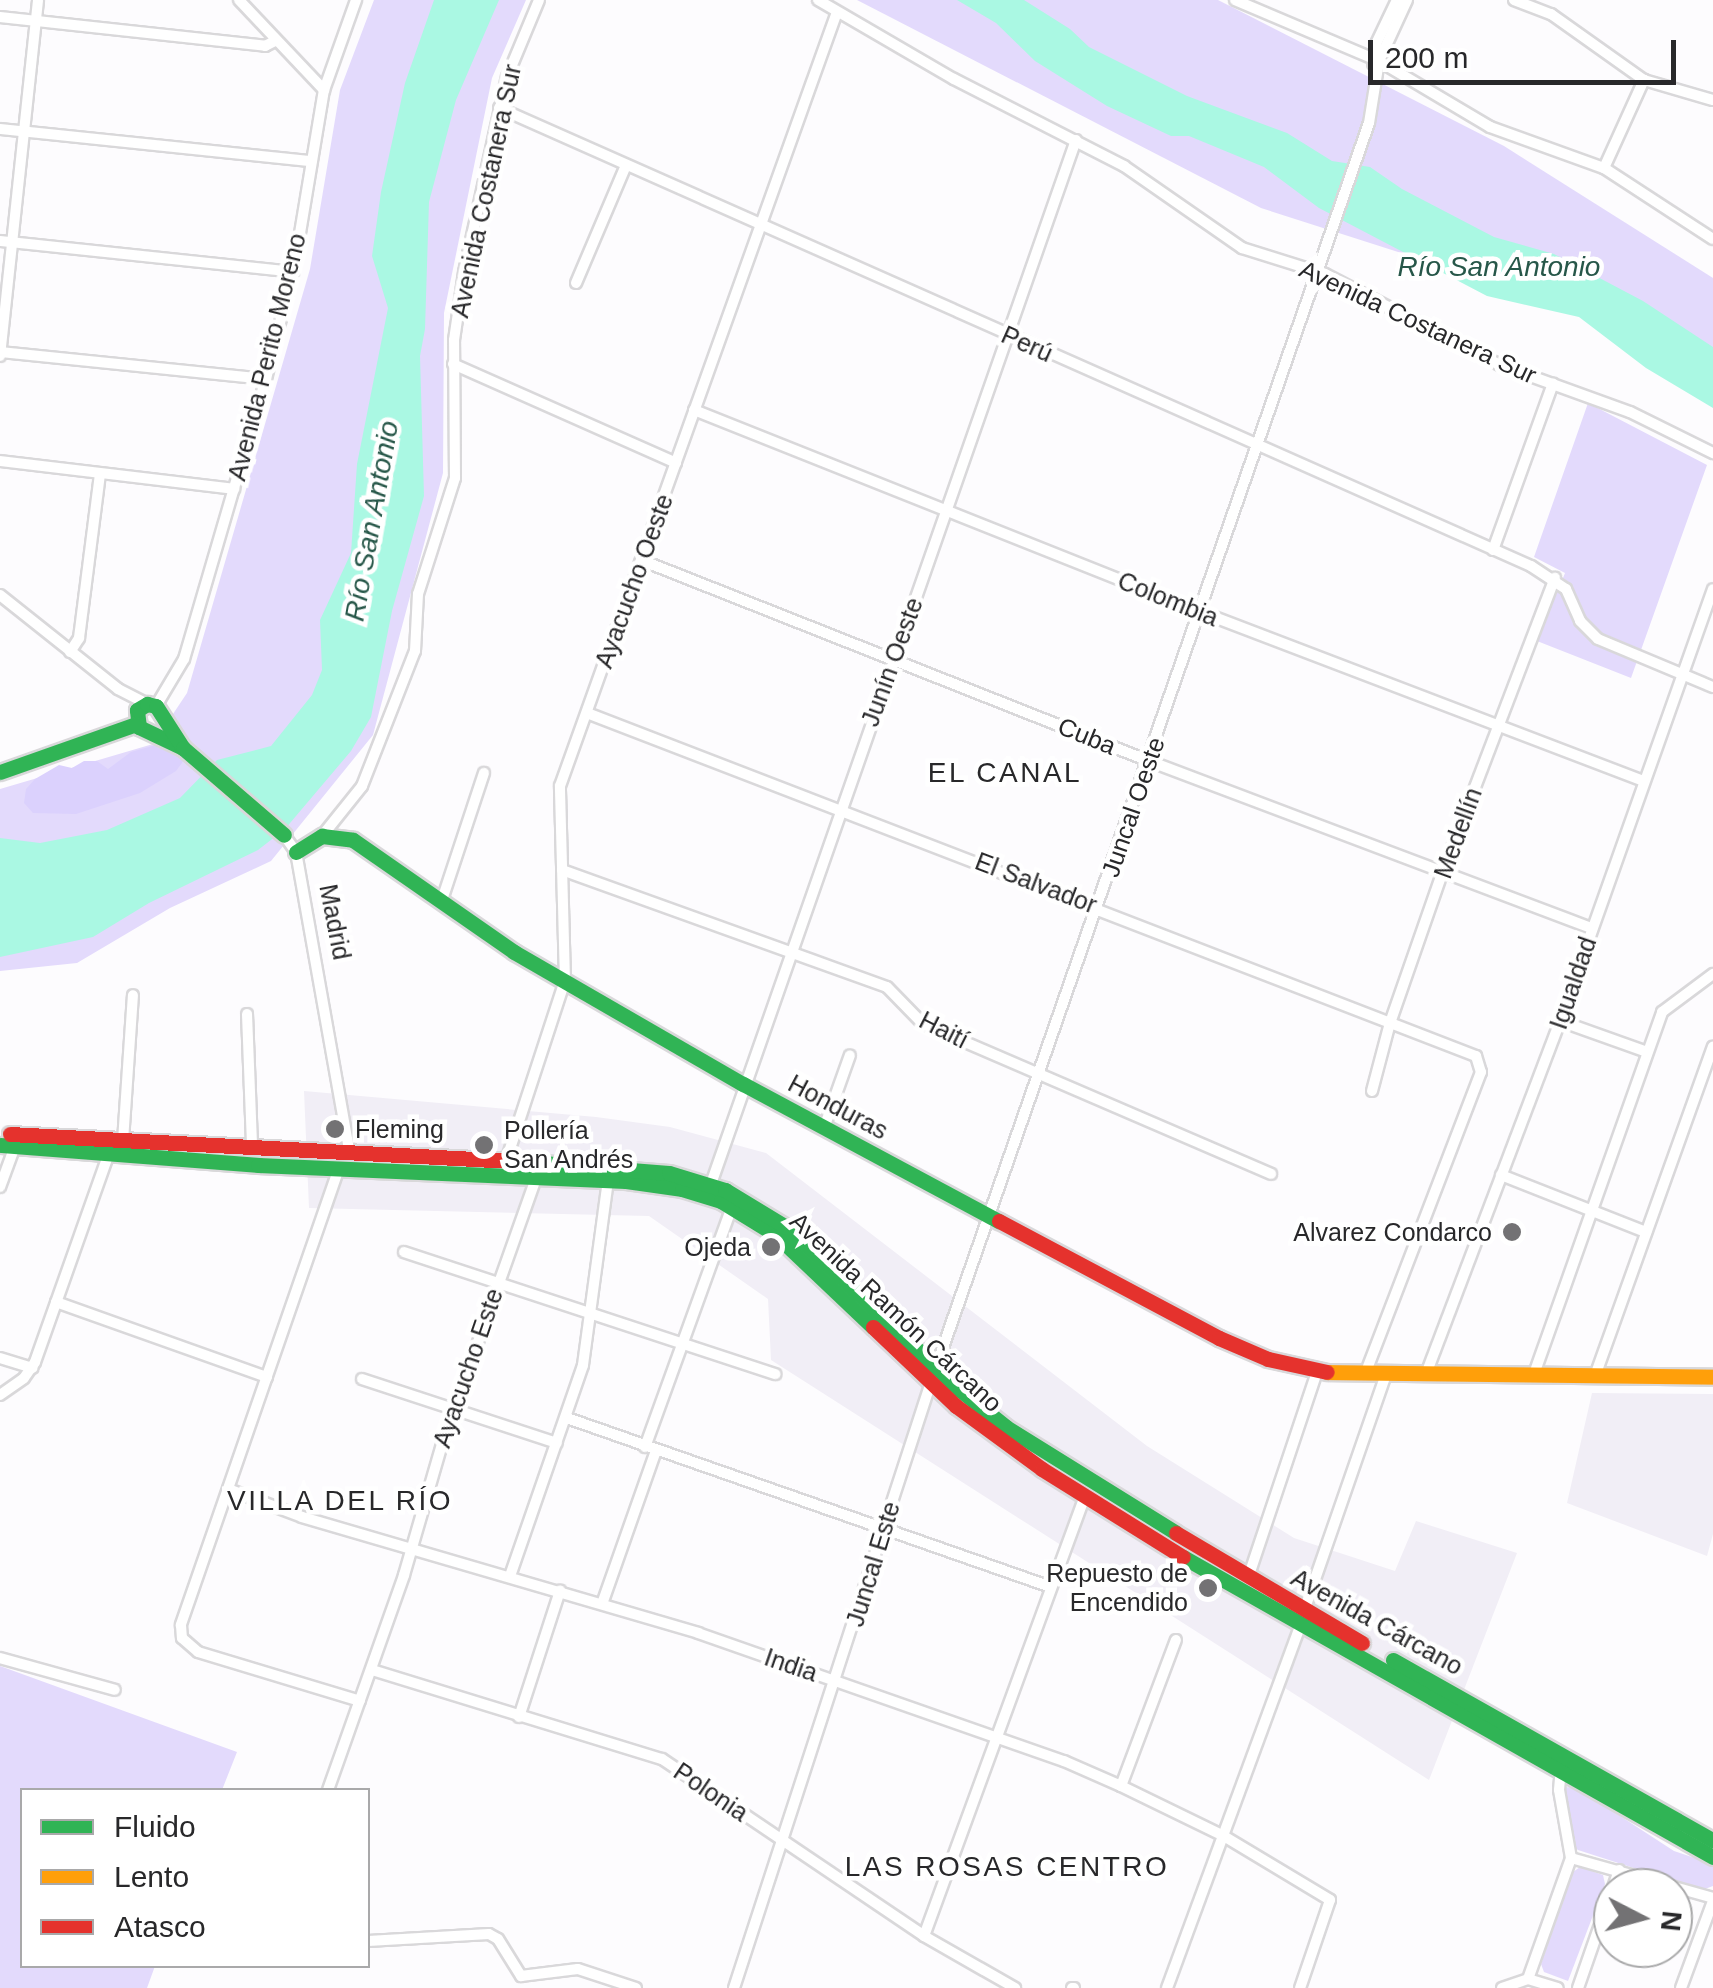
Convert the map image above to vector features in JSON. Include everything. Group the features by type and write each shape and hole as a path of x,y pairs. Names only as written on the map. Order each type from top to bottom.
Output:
{"main road":[{"path":"140,724 155,708"},
{"path":"0,772 140,724 160,725 155,708"},
{"name":"Madrid","path":"155,708 187,751"},
{"name":"Madrid","path":"140,724 187,751 284,835"},
{"path":"296,852 322,836"},
{"name":"Honduras","path":"322,836 352,840 565,981 744,1084 1219,1338 1268,1359 1318,1372 1365,1374 1713,1377"},
{"name":"Avenida Ramón Cárcano","path":"0,1133 630,1168 710,1184 748,1201 791,1230 986,1430 1085,1496 1563,1765 1713,1857"},
{"name":"Avenida Ramón Cárcano","path":"7,1145 258,1165 608,1179 682,1189 732,1206 785,1242 864,1320 884,1330 933,1375 1006,1427 1248,1578"},
{"path":"258,1165 284,1160 337,1161 350,1154"},
{"path":"338,1169 350,1161 381,1161 398,1156"},
{"name":"Avenida Cárcano","path":"1248,1578 1303,1617 1481,1710"},
{"name":"Avenida Ramón Cárcano","path":"1481,1710 1563,1765 1713,1840"}],"street":[{"path":"38,0 24,131 6,241 0,353 266,379"},
{"path":"238,0 324,90"},
{"name":"Avenida Perito Moreno","path":"155,708 182,666 266,379 293,272 324,90 356,0"},
{"name":"Avenida Costanera Sur","path":"322,836 362,786 414,651 418,594 455,478 454,364 464,272 499,108 539,0"},
{"name":"Avenida Costanera Sur","path":"818,0 954,79 1147,180 1242,248 1316,271 1500,365 1662,426 1713,453"},
{"path":"1234,0 1376,59 1490,127 1604,168 1713,238"},
{"path":"1376,59 1397,0"},
{"path":"1376,59 1408,0"},
{"path":"1514,0 1544,5 1644,80 1713,100"},
{"name":"Ayacucho Oeste","path":"506,1162 565,981 560,786 837,12"},
{"path":"0,16 265,46 275,41"},
{"name":"Juncal Oeste","path":"933,1375 1369,123 1376,59"},
{"path":"1604,168 1644,80"},
{"name":"Perú","path":"499,108 1555,578"},
{"path":"0,129 311,161"},
{"name":"Junín Oeste","path":"710,1184 1076,140"},
{"path":"576,284 626,165"},
{"path":"6,241 293,272"},
{"path":"454,364 676,463"},
{"path":"1494,550 1553,383"},
{"name":"Colombia","path":"694,410 1201,612 1644,781"},
{"path":"0,461 234,489"},
{"path":"70,652 79,638 100,474"},
{"name":"Cuba","path":"641,560 1149,761 1592,928"},
{"path":"1555,578 1566,589 1580,621 1598,638 1713,687"},
{"name":"Medellín","path":"1372,1091 1390,1024 1443,871 1555,578"},
{"name":"Igualdad","path":"1426,1374 1560,1021 1713,589"},
{"path":"0,595 118,689 155,708"},
{"path":"118,689 140,724"},
{"name":"El Salvador","path":"588,713 1098,906 1390,1024 1470,1052 1480,1060 1481,1072 1365,1374"},
{"path":"441,902 484,773"},
{"name":"Madrid","path":"284,835 296,852 350,1154"},
{"name":"Haití","path":"562,870 887,987 923,1024 1271,1174"},
{"path":"1534,1374 1648,1052 1670,1003 1713,974"},
{"path":"123,1141 132,995"},
{"path":"246,1014 252,1148"},
{"path":"1560,1021 1648,1052"},
{"path":"1595,1376 1713,1047"},
{"path":"824,1128 850,1055"},
{"path":"0,1187 7,1145"},
{"path":"0,1395 32,1368 108,1153"},
{"path":"350,1154 338,1169 181,1625 182,1638 198,1652 360,1701"},
{"name":"Ayacucho Este","path":"329,1788 372,1670 454,1410 537,1175"},
{"path":"1501,1176 1646,1232"},
{"path":"510,1576 583,1365 608,1179"},
{"path":"602,1604 682,1341 732,1206"},
{"path":"404,1252 775,1374"},
{"path":"56,1302 266,1377"},
{"path":"0,1358 32,1368"},
{"path":"1248,1578 1318,1372"},
{"path":"1168,1988 1303,1617 1386,1374"},
{"name":"Juncal Este","path":"734,1988 837,1681 933,1375"},
{"path":"362,1379 558,1443"},
{"path":"567,1418 1051,1587"},
{"name":"India","path":"228,1490 302,1517 560,1591 837,1681 1000,1738 1121,1786 1222,1835 1330,1900 1300,1988"},
{"path":"924,1936 1000,1738 1085,1496"},
{"path":"519,1717 560,1591"},
{"path":"1121,1786 1176,1640"},
{"path":"0,1658 116,1690"},
{"name":"Polonia","path":"372,1670 662,1759 924,1936 1015,1988"},
{"path":"1528,1978 1571,1858 1563,1765"},
{"path":"1571,1858 1611,1868"},
{"path":"1681,1988 1713,1900"},
{"path":"370,1941 490,1934 498,1938 522,1976 578,1969 636,1988"},
{"path":"1578,1988 1593,1945"},
{"path":"1502,1988 1528,1978 1558,1988"}],"shaded area":[{"path":"374,0 526,0 492,78 444,313 443,473 373,735 271,861 170,908 77,963 0,971 0,789 153,744 187,693 310,269 340,90"},
{"path":"857,0 1218,0 1504,146 1713,278 1713,353 1261,208"},
{"path":"1588,403 1707,465 1631,678 1537,641 1565,573 1534,557"},
{"path":"170,741 184,760 176,771 140,793 76,814 33,813 24,803 26,789 35,779 59,765 72,768 84,761 97,761 108,769 131,752"},
{"path":"304,1091 596,1117 670,1127 766,1153 1147,1446 1294,1538 1395,1571 1416,1521 1517,1553 1429,1780 771,1360 768,1299 649,1216 309,1208"},
{"path":"1592,1393 1713,1394 1713,1534 1707,1556 1567,1503"},
{"path":"0,1666 237,1752 223,1788 20,1788 20,1968 154,1968 147,1988 0,1988"},
{"path":"1565,1787 1577,1788 1674,1851 1713,1864 1713,1886 1702,1890 1693,1887 1693,1868 1634,1868 1572,1845"},
{"path":"1580,1867 1593,1872 1593,1915 1568,1981 1544,1972 1541,1964 1573,1872"}],"water":[{"name":"Río San Antonio","path":"434,0 499,0 456,100 429,202 425,329 420,356 424,496 392,611 371,717 351,751 285,829 258,850 149,903 93,937 0,957 0,838 40,843 107,830 180,798 217,760 271,746 312,695 322,670 320,620 351,553 357,464 388,308 372,256 381,192 405,83"},
{"name":"Río San Antonio","path":"957,0 1024,0 1070,29 1089,47 1187,96 1287,133 1332,161 1370,167 1402,189 1494,237 1554,254 1643,301 1713,347 1713,408 1646,368 1579,317 1487,296 1319,208 1264,167 1189,136 1171,136 1107,106 1035,61 996,23"}],"traffic: fast":[{"path":"183,748 139,727 137,710 147,704 156,706 183,748 284,835"},
{"path":"0,772 136,724"},
{"path":"296,852 322,836 353,840 514,952 743,1084 999,1221"},
{"path":"0,1145 258,1165 626,1181 682,1189 721,1201 776,1235 873,1327"},
{"path":"530,1162 669,1173 725,1190 791,1230 960,1390 1006,1427 1176,1533"},
{"path":"1183,1557 1713,1857"},
{"path":"1393,1660 1713,1840"}],"traffic: slow":[{"path":"1327,1372 1713,1377"}],"traffic: jam":[{"path":"10,1134 530,1162"},
{"path":"999,1221 1219,1338 1268,1359 1327,1372"},
{"path":"873,1327 956,1406 1042,1469 1183,1557"},
{"path":"1176,1533 1362,1643"}],"place":[{"name":"Fleming","path":"335,1129"},
{"name":"Pollería San Andrés","path":"484,1145"},
{"name":"Alvarez Condarco","path":"1512,1232"},
{"name":"Ojeda","path":"771,1247"},
{"name":"Repuesto de Encendido","path":"1208,1588"}],"district":[{"name":"EL CANAL","path":"1005,773"},
{"name":"VILLA DEL RÍO","path":"340,1501"},
{"name":"LAS ROSAS CENTRO","path":"1007,1867"}]}
